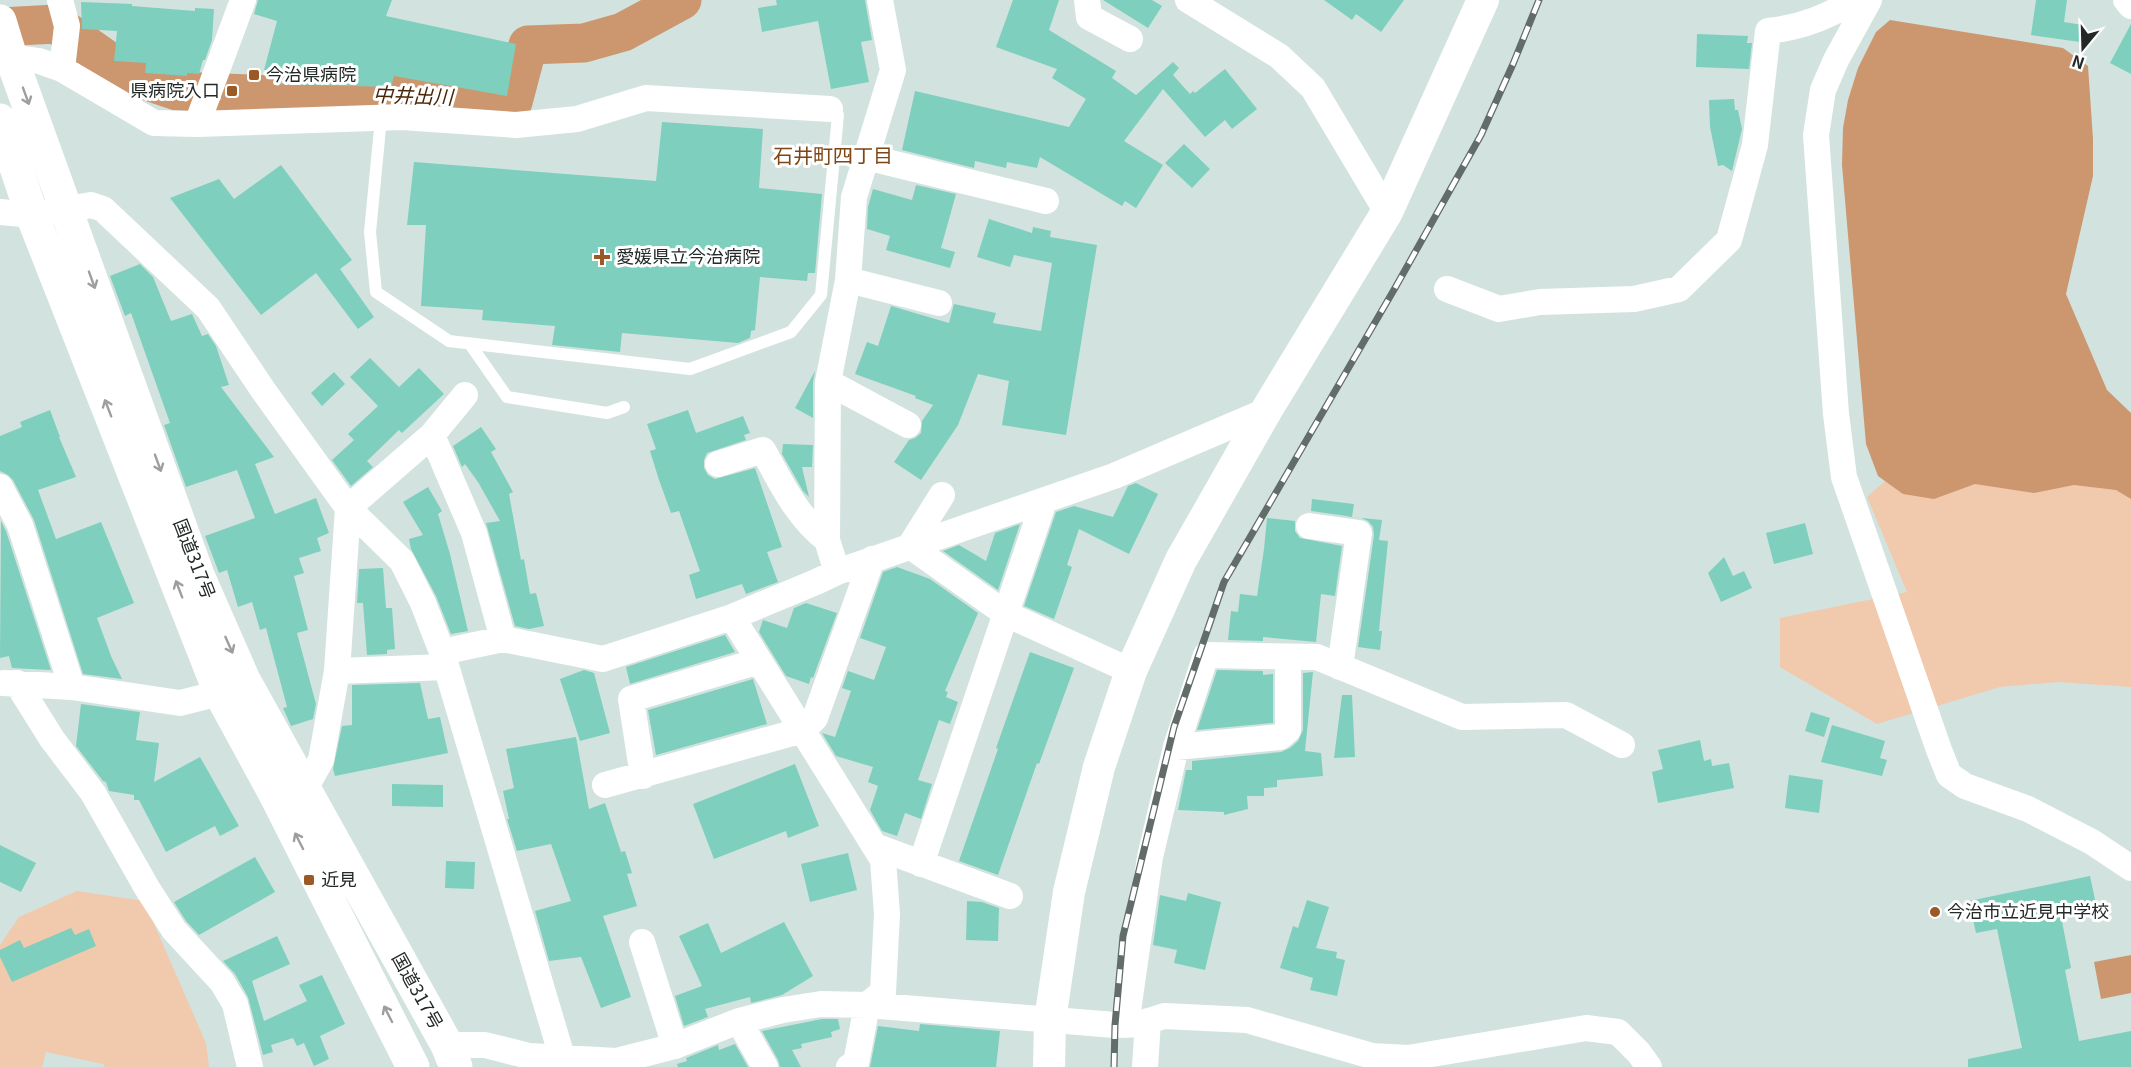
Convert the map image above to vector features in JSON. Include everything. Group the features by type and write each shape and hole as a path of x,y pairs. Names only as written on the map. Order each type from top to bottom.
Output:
{"highway":[{"name":"国道317号","path":"0,21 6,58 67,210 198,575 232,687"},
{"name":"国道317号","path":"0,120 32,215 232,687 291,792 451,1056"},
{"name":"国道317号","path":"291,792 413,1067"}],"street":[{"path":"60,0 67,26 62,69"},
{"path":"197,124 243,0"},
{"path":"837,572 827,540 828,382 848,280 854,197 893,70 880,0"},
{"path":"1087,0 1089,16 1130,39"},
{"path":"1188,0 1279,56 1313,88 1387,212"},
{"path":"1049,1067 1050,1020 1069,892 1099,767 1131,671 1181,560 1266,411 1387,212 1483,0"},
{"path":"1447,289 1499,309 1540,302 1634,299 1679,289 1729,240 1755,145 1768,31 1793,28 1823,18 1857,0"},
{"path":"1869,0 1836,60 1823,90 1816,135 1836,414 1844,477 1949,775 1965,786 2028,809 2092,842 2131,868"},
{"path":"2126,0 2131,6"},
{"path":"6,58 39,61 62,69 154,123 197,124 402,117 516,126 577,119 646,98 830,109"},
{"path":"866,158 1046,201"},
{"path":"0,212 32,215 91,205 103,209 208,308 263,390 348,508 402,561 423,603 444,659 564,1063"},
{"path":"848,280 939,303"},
{"path":"828,382 908,424"},
{"path":"291,792 321,760 337,671 348,508 432,435 465,395"},
{"path":"337,671 444,659 503,639 603,659 732,617 872,559 1114,476 1266,411"},
{"path":"432,435 474,533 503,639"},
{"path":"718,464 763,450 786,493 810,527 827,540"},
{"path":"0,487 20,525 72,687"},
{"path":"910,546 942,495"},
{"path":"921,864 1042,507"},
{"path":"1310,526 1359,533 1340,667"},
{"path":"910,546 1006,614 1131,671"},
{"path":"606,785 803,730 815,718 872,559"},
{"path":"732,617 884,860 887,914 883,992 867,1005 856,1063 849,1067"},
{"path":"1145,1067 1137,1023 1150,857 1176,747 1206,655 1317,657 1462,717 1566,715 1622,745"},
{"path":"1176,747 1280,737 1288,730 1288,657"},
{"path":"643,776 631,699 759,661"},
{"path":"8,683 72,687 180,703 232,687"},
{"path":"8,683 93,794 174,930 222,982 235,1004 250,1067"},
{"path":"877,847 1010,896"},
{"path":"642,942 675,1046"},
{"path":"451,1056 485,1045 564,1063 616,1062 675,1046 739,1021 783,1010 821,1004 867,1005 1050,1020 1137,1023 1164,1016 1247,1020 1372,1056 1408,1058 1586,1028 1618,1032 1649,1067"},
{"path":"739,1021 765,1067"}],"lane":[{"path":"381,118 370,232 376,292 449,341 690,369 791,332 820,295 838,115 830,109"},
{"path":"470,344 507,397 607,413 624,407"}],"shaded area":[{"path":"1890,20 2063,48 2088,66 2093,176 2066,294 2107,390 2131,413 2131,499 2116,490 2074,485 2034,493 1975,484 1934,499 1903,494 1878,476 1866,444 1842,165 1843,128 1848,100 1858,68 1876,32"},
{"path":"2131,456 2131,687 2058,682 2000,687 1877,724 1780,667 1780,618 1907,592 1867,497 1903,465"},
{"path":"77,891 144,901 206,1043 209,1067 105,1067 103,1064 46,1052 42,1067 0,1067 0,945 19,917"},
{"path":"2131,955 2131,993 2101,999 2094,962"}],"building":[{"path":"258,0 392,0 386,16 516,44 507,96 394,76 391,87 274,84 278,74 264,70 277,21 254,14"},
{"path":"776,0 865,0 872,40 861,42 869,82 831,89 818,21 762,32 758,8 777,5"},
{"path":"1013,0 1059,0 1049,30 1116,71 1112,78 1136,95 1173,62 1179,68 1173,75 1190,94 1193,91 1195,93 1225,69 1257,109 1232,129 1225,120 1205,137 1163,89 1124,141 1163,165 1136,208 1125,201 1122,206 1040,157 1037,168 1007,162 1006,168 975,161 974,168 902,150 915,91 1069,127 1086,99 1052,78 1057,69 996,47"},
{"path":"1103,0 1152,0 1162,6 1148,28"},
{"path":"1324,0 1404,0 1381,32 1356,14 1352,20"},
{"path":"2036,0 2067,0 2064,22 2083,25 2080,42 2031,35"},
{"path":"81,2 132,4 132,6 195,11 195,8 214,9 212,40 199,74 187,73 187,76 145,73 146,63 114,61 117,31 82,29"},
{"path":"2131,24 2131,74 2110,63"},
{"path":"1697,34 1748,36 1747,43 1752,43 1749,69 1696,67"},
{"path":"1734,99 1735,110 1738,110 1742,129 1732,171 1723,165 1718,166 1710,127 1709,100"},
{"path":"662,122 763,129 759,188 822,194 815,273 808,273 807,281 760,277 755,330 751,331 750,338 738,343 622,333 620,352 552,345 555,326 482,320 483,310 421,306 426,225 407,225 414,162 656,181"},
{"path":"1184,144 1210,169 1192,188 1165,163"},
{"path":"281,165 352,260 340,269 374,317 358,329 316,273 261,315 170,198 219,179 234,199"},
{"path":"916,185 956,194 941,248 955,252 950,268 886,250 890,236 867,229 868,207 873,189 912,200"},
{"path":"989,219 1032,233 1033,227 1051,231 1050,237 1097,245 1066,435 1002,425 1009,381 978,374 958,425 921,480 894,462 909,440 921,433 922,421 933,405 915,398 916,396 855,374 867,342 878,346 891,306 949,323 954,304 996,313 993,323 1041,331 1052,263 1014,255 1010,267 977,257"},
{"path":"140,264 153,277 171,321 192,314 202,336 208,334 216,346 229,385 221,387 274,457 255,464 275,514 316,498 329,533 317,538 321,551 299,558 304,573 294,576 308,630 297,633 316,704 313,719 291,726 283,708 287,707 266,628 260,630 252,602 238,607 227,570 219,573 205,536 255,518 237,470 186,487 164,425 170,423 131,313 125,316 110,276"},
{"path":"370,358 399,387 419,368 444,394 402,433 399,430 367,461 373,467 351,486 332,460 354,440 348,434 378,406 350,377"},
{"path":"815,371 813,382 813,418 795,408"},
{"path":"334,372 345,384 322,406 311,393"},
{"path":"50,410 76,477 38,490 56,539 101,522 134,603 97,618 122,679 83,674 34,520 13,480 0,471 0,436 22,427 20,422"},
{"path":"688,410 696,433 743,416 750,433 744,435 746,440 707,453 704,468 708,475 715,479 755,468 782,547 767,552 778,582 746,594 742,584 696,599 689,575 700,571 679,511 671,513 659,480 650,451 656,449 647,424"},
{"path":"481,427 496,449 491,452 513,492 509,494 521,560 524,559 530,594 536,593 544,626 529,629 515,626 486,523 500,521 478,482 465,464 462,467 453,446"},
{"path":"783,444 813,445 812,467 802,467 809,497 803,491 782,454"},
{"path":"1136,483 1158,494 1129,554 1079,529 1067,565 1072,567 1054,619 1024,606 1056,512 1074,506 1113,517 1128,486"},
{"path":"428,487 442,511 438,514 468,631 451,634 436,596 411,549 409,539 423,535 403,502"},
{"path":"1312,499 1354,504 1352,517 1311,511"},
{"path":"1267,518 1295,521 1295,531 1300,538 1342,546 1335,596 1321,594 1316,642 1263,637 1263,641 1228,640 1231,611 1238,612 1240,594 1257,596"},
{"path":"1362,518 1382,520 1379,540 1388,541 1379,631 1382,631 1380,650 1358,647 1374,535 1373,527"},
{"path":"1,521 51,670 12,668 9,656 0,658"},
{"path":"1805,523 1813,554 1774,564 1766,533"},
{"path":"1020,524 998,590 943,551 959,545 986,561 995,533"},
{"path":"1724,557 1733,576 1744,571 1752,588 1721,602 1708,573"},
{"path":"897,567 930,579 978,613 945,691 948,692 946,697 958,702 950,724 939,720 918,780 932,784 921,819 905,813 897,836 882,831 870,810 878,786 868,782 873,767 836,756 822,733 835,737 851,691 842,688 848,671 874,680 886,647 860,638 883,572"},
{"path":"383,568 386,608 392,608 395,649 387,650 387,654 367,655 363,603 357,603 359,569"},
{"path":"806,603 837,613 809,684 786,676 759,632 763,620 787,628 794,608"},
{"path":"725,635 735,652 630,684 626,667"},
{"path":"1030,652 1074,668 1039,764 1037,763 998,875 959,861"},
{"path":"584,670 594,673 610,733 580,741 560,679"},
{"path":"1217,670 1263,671 1263,675 1273,674 1273,723 1197,730"},
{"path":"1313,672 1305,751 1321,753 1323,776 1277,780 1277,787 1264,788 1264,796 1247,796 1248,809 1224,815 1224,812 1178,810 1186,770 1192,770 1192,761 1281,752 1298,741 1303,730 1303,673"},
{"path":"753,679 767,724 656,755 648,710"},
{"path":"420,683 428,719 440,717 448,753 335,776 333,769 342,726 352,725 352,685"},
{"path":"1342,695 1352,695 1355,757 1334,758"},
{"path":"81,704 140,712 136,740 159,743 154,782 200,757 239,826 220,836 215,826 166,852 139,800 134,800 134,795 109,791 106,782 76,746"},
{"path":"1811,712 1830,718 1824,737 1805,731"},
{"path":"1832,725 1885,741 1880,758 1887,760 1882,776 1821,762"},
{"path":"576,737 589,809 605,803 621,852 625,851 632,873 627,874 637,906 603,916 631,997 601,1008 581,957 549,961 535,911 571,901 551,844 517,851 507,819 509,819 503,791 514,788 506,749"},
{"path":"1700,740 1704,761 1711,759 1712,766 1729,763 1734,788 1658,803 1652,772 1663,769 1658,750"},
{"path":"795,764 819,826 788,838 786,831 714,859 693,804"},
{"path":"1789,775 1823,780 1819,813 1785,808"},
{"path":"392,784 443,785 443,807 392,806"},
{"path":"0,845 36,863 21,892 0,882"},
{"path":"848,853 857,890 810,902 801,864"},
{"path":"255,857 275,892 199,935 186,921 174,902"},
{"path":"446,861 475,862 474,889 445,888"},
{"path":"2090,876 2097,909 2061,916 2071,968 2065,970 2079,1041 2131,1031 2131,1067 1968,1067 1968,1059 2022,1048 1997,929 1976,933 1969,901"},
{"path":"1188,893 1221,902 1205,970 1174,963 1177,950 1153,945 1160,895 1186,901"},
{"path":"1307,900 1329,907 1316,948 1337,952 1336,958 1345,960 1337,996 1310,990 1313,978 1280,968 1293,926 1298,928"},
{"path":"967,901 982,902 999,908 998,941 966,940"},
{"path":"784,922 813,976 782,995 751,1003 750,997 705,1009 708,1017 684,1026 675,996 702,986 679,936 708,923 721,953"},
{"path":"71,928 75,935 89,929 96,946 12,982 0,957 0,950 20,940 24,948"},
{"path":"277,936 290,964 252,981 264,1021 307,1001 299,985 322,975 345,1024 320,1036 329,1059 314,1066 304,1043 297,1046 293,1038 271,1045 273,1052 263,1055 248,997 235,974 223,961"},
{"path":"822,1019 838,1019 840,1029 831,1032 832,1037 801,1044 802,1048 792,1050 801,1067 780,1067 762,1031"},
{"path":"920,1024 1000,1031 996,1067 870,1067 878,1026 919,1031"},
{"path":"735,1044 748,1067 678,1067 677,1064 687,1061 686,1058 718,1045 719,1050"}],"waterway":[{"name":"中井出川","path":"0,27 56,24 127,74 177,91 321,97 398,92 513,102 528,45 584,43 623,32 682,0"}],"railway":[{"path":"1114,1067 1115,1025 1123,936 1174,727 1224,582 1481,135 1539,0"}],"place":[{"name":"今治県病院","path":"254,75"},
{"name":"県病院入口","path":"232,91"},
{"name":"愛媛県立今治病院","path":"602,257"},
{"name":"近見","path":"309,880"},
{"name":"今治市立近見中学校","path":"1935,912"}],"district":[{"name":"石井町四丁目","path":"833,156"}]}
